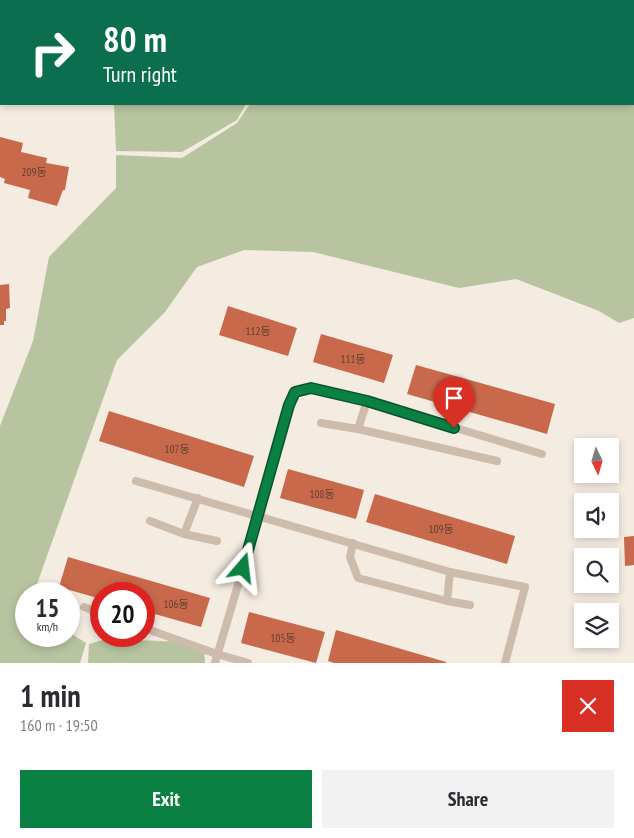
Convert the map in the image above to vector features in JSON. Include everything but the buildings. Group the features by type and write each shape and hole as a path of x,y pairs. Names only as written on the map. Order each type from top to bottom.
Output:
{"lane":[{"path":"215,663 289,405 295,392 311,388 367,401 542,454"},
{"path":"358,430 367,401"},
{"path":"321,423 497,461"},
{"path":"136,481 450,572 525,587 505,663"},
{"path":"184,534 198,498"},
{"path":"150,521 184,534 217,541"},
{"path":"353,543 350,558 358,578 446,601 470,605"},
{"path":"446,601 450,572"},
{"path":"84,607 90,609"},
{"path":"155,632 248,663"}],"green space":[{"path":"114,105 245,105 237,120 182,152 116,151"},
{"path":"249,105 634,105 634,318 619,323 599,311 516,279 459,288 313,252 244,250 197,267 165,312 117,360 38,582 15,582 15,647 80,647 80,639 86,643 80,663 0,663 0,426 33,341 49,257 116,188 116,155 182,158 237,123"},
{"path":"155,641 190,642 204,647 205,663 88,663 89,644 90,647 155,647"}],"route":[{"path":"243,568 289,405 295,392 311,388 367,401 454,428"}]}
